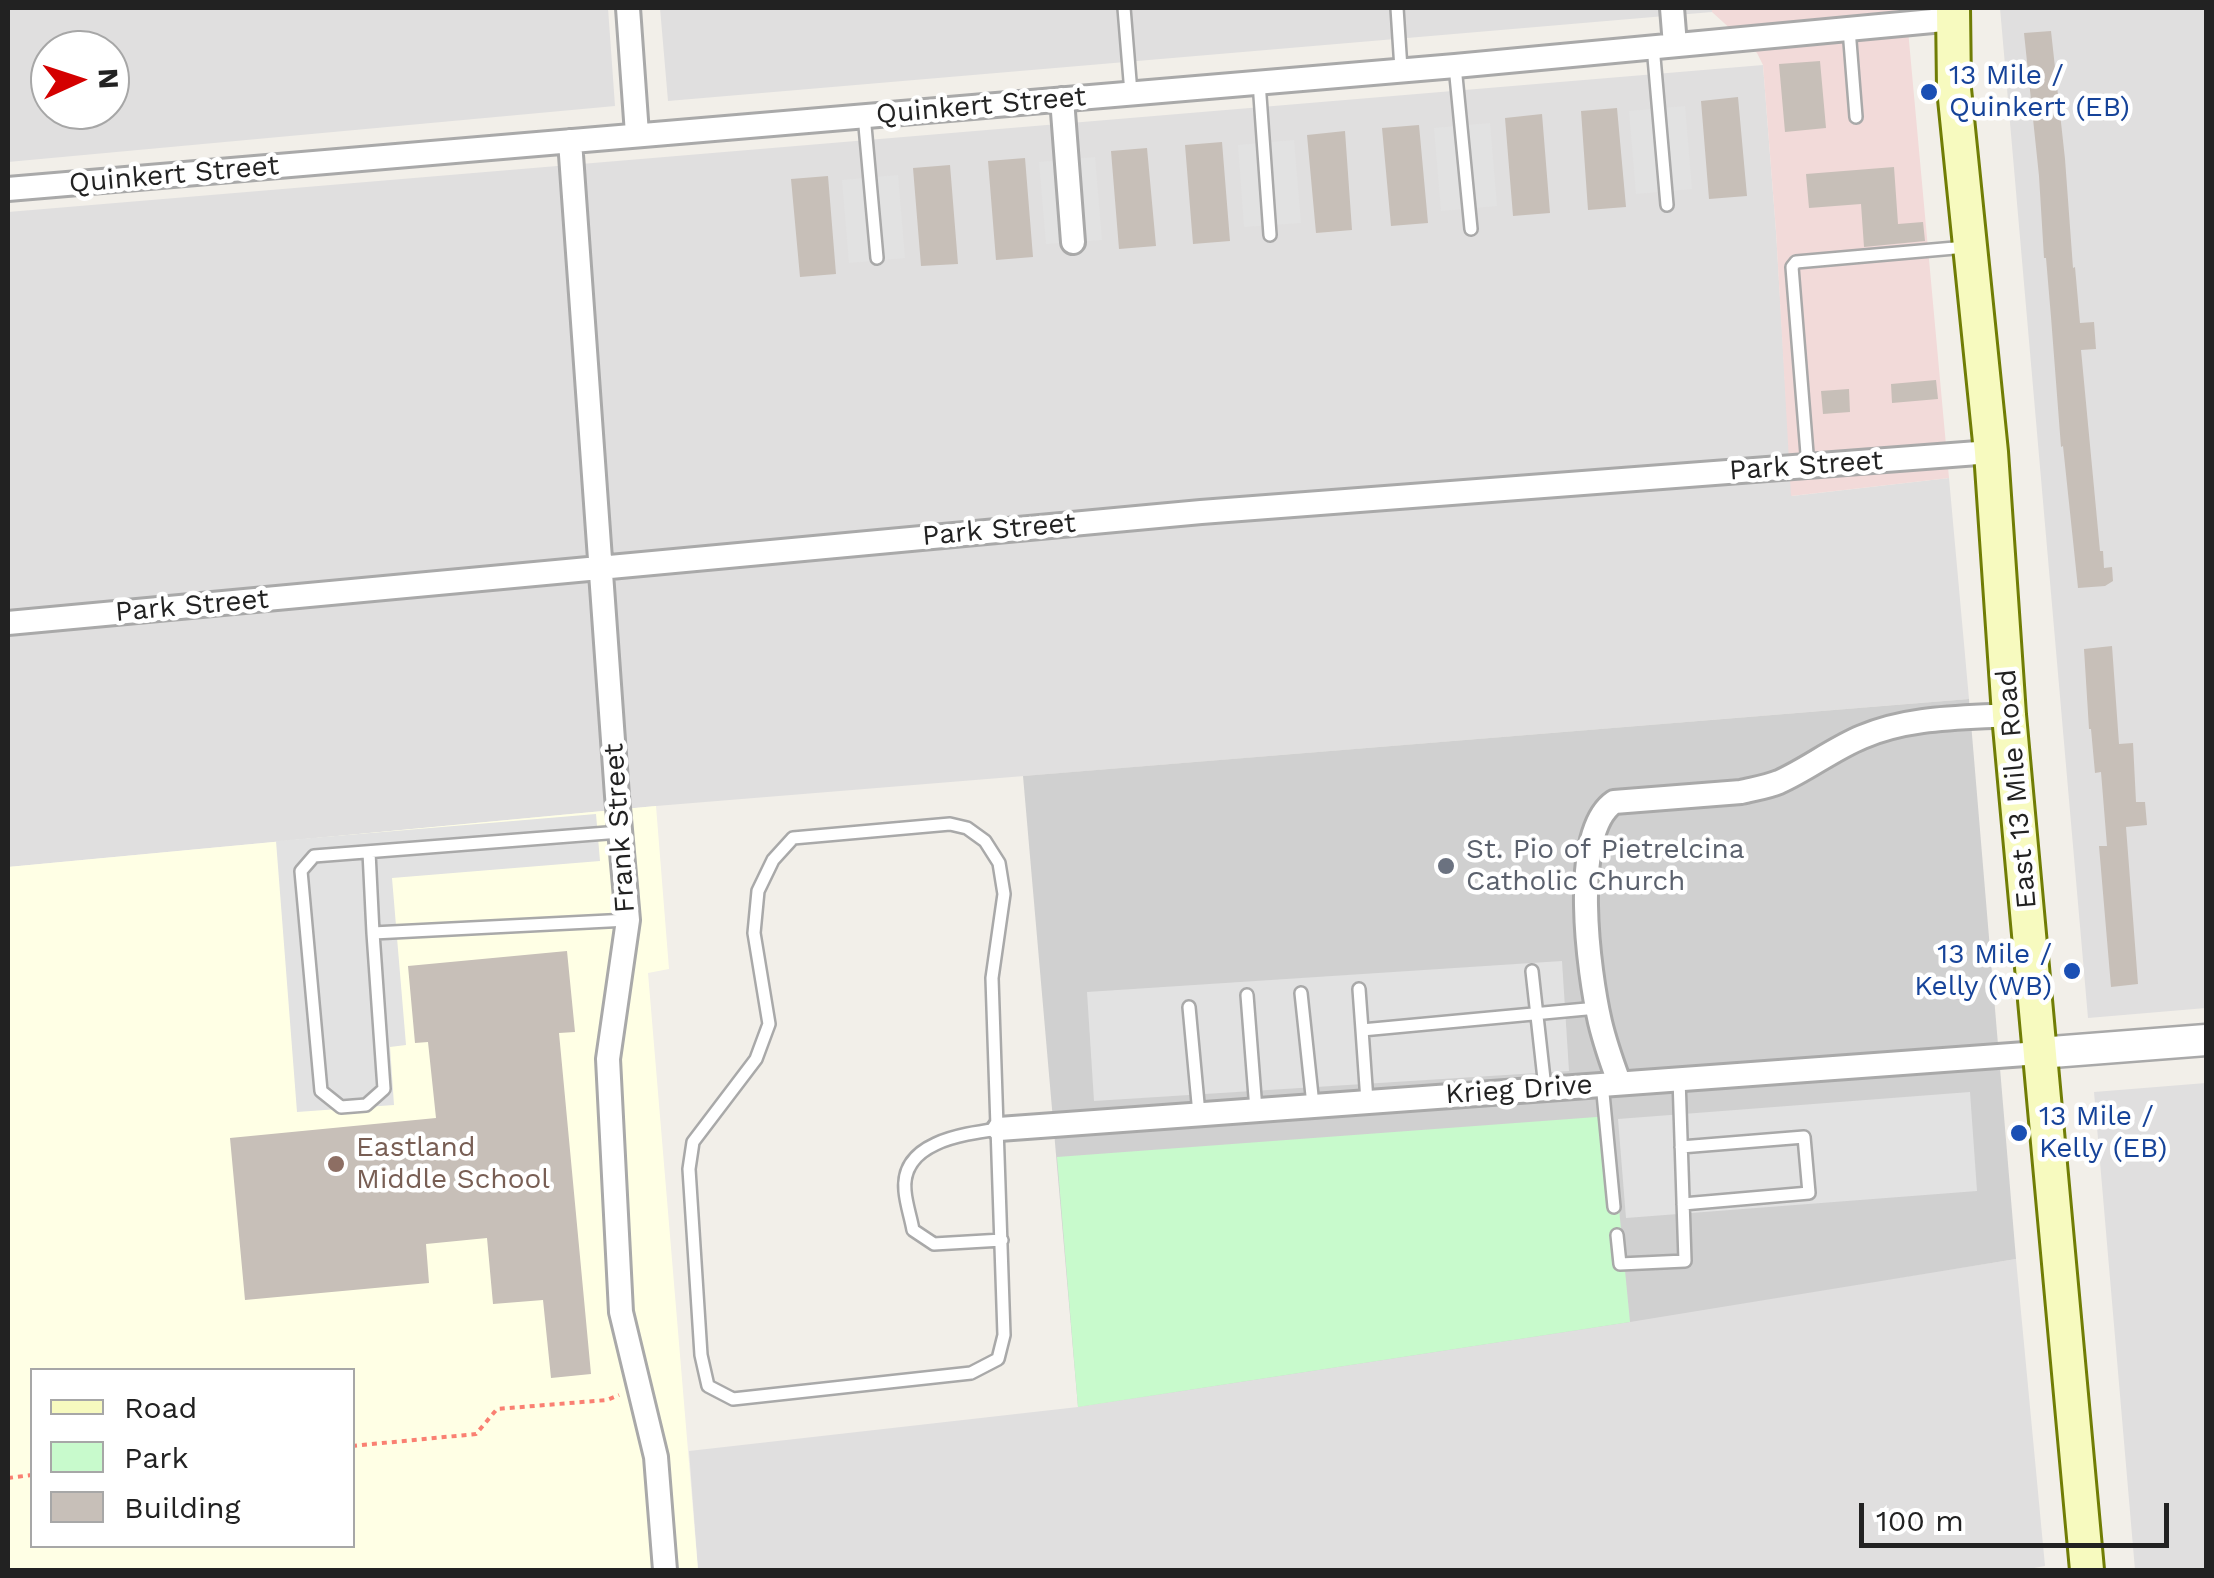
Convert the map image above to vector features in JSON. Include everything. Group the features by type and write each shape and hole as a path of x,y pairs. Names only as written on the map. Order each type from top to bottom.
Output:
{"main road":[{"name":"East 13 Mile Road","path":"1953,13 1954,89 1991,452 2038,1053 2088,1570"}],"street":[{"path":"628,8 637,134"},
{"path":"1664,45 1672,8"},
{"name":"Quinkert Street","path":"8,189 1455,66 1849,29 1953,13"},
{"path":"1062,99 1073,242"},
{"name":"Frank Street","path":"570,141 628,920 608,1059 622,1312 656,1457 665,1570"},
{"name":"Park Street","path":"8,623 1201,512 1991,452"},
{"path":"1611,1083 1592,976 1585,901 1591,840 1604,809 1614,802 1759,788 1778,782 1863,736 1899,724 2009,715"},
{"path":"2038,1053 2206,1040"},
{"name":"Krieg Drive","path":"999,1129 2038,1053"}],"lane":[{"path":"1124,8 1131,93"},
{"path":"1396,8 1402,69"},
{"path":"1849,29 1856,117"},
{"path":"1664,45 1667,205"},
{"path":"1455,66 1471,229"},
{"path":"1259,82 1270,235"},
{"path":"864,115 877,258"},
{"path":"1808,466 1792,268 1796,262 1970,247"},
{"path":"950,824 968,828 986,841 999,863 1004,894 992,978 1002,1240 1004,1335 998,1359 972,1373 733,1399 708,1386 701,1355 690,1169 693,1142 756,1060 769,1024 754,934 758,891 773,860 792,838 950,824"},
{"path":"369,852 384,1090 366,1105 341,1107 320,1091 302,871 314,856 620,832"},
{"path":"373,933 628,920"},
{"path":"1532,971 1544,1088"},
{"path":"1360,990 1367,1101"},
{"path":"1302,992 1313,1105"},
{"path":"1247,996 1256,1110"},
{"path":"1189,1008 1199,1114"},
{"path":"1362,1030 1598,1008"},
{"path":"1617,1235 1620,1264 1685,1261 1678,1078"},
{"path":"1611,1083 1614,1207"},
{"path":"999,1129 961,1134 928,1147 909,1165 904,1189 914,1230 934,1244 1002,1240"},
{"path":"1681,1147 1804,1138 1809,1193 1683,1204"}],"path":[{"path":"355,1446 476,1434 497,1409 607,1400 638,1386"}],"shaded area":[{"path":"8,8 608,8 615,106 8,162"},
{"path":"660,8 1712,8 1712,12 668,101"},
{"path":"1712,8 1906,8 1949,478 1791,496 1763,65 1757,53"},
{"path":"2000,8 2206,8 2206,1008 2088,1018"},
{"path":"1763,65 1792,496 1949,478 1969,699 656,806 8,867 8,212"},
{"path":"1685,106 1692,189 1636,194 1629,111"},
{"path":"1490,123 1497,206 1441,211 1434,128"},
{"path":"1294,140 1301,223 1244,227 1238,145"},
{"path":"1095,157 1102,240 1046,244 1039,162"},
{"path":"898,175 905,258 849,263 842,180"},
{"name":"St. Pio of Pietrelcina Catholic Church","path":"1969,699 2016,1259 1078,1407 1023,776"},
{"name":"Eastland Middle School","path":"656,806 669,969 648,973 698,1570 8,1570 8,867"},
{"path":"596,814 600,861 392,878 406,1045 390,1047 394,1105 297,1112 276,841"},
{"path":"1562,961 1569,1071 1094,1101 1087,992"},
{"path":"2206,1083 2206,1570 2135,1570 2094,1092"},
{"path":"1970,1092 1977,1191 1626,1218 1618,1119"},
{"path":"2016,1259 2045,1566 2023,1570 698,1570 689,1451 1078,1407"}],"green space":[{"path":"1610,1116 1630,1322 1078,1407 1057,1157"}],"building":[{"path":"2051,31 2080,323 2094,322 2096,349 2081,350 2100,551 2104,568 2112,567 2113,581 2105,586 2078,588 2061,447 2024,33"},
{"path":"1820,61 1826,128 1785,132 1779,64"},
{"path":"1738,97 1747,196 1709,199 1701,101"},
{"path":"1617,108 1626,207 1588,210 1581,111"},
{"path":"1542,114 1550,213 1513,216 1505,118"},
{"path":"1419,125 1428,223 1391,226 1382,128"},
{"path":"1345,131 1352,230 1316,233 1307,135"},
{"path":"1222,142 1230,241 1193,244 1185,145"},
{"path":"1147,148 1156,246 1119,249 1111,151"},
{"path":"1025,158 1033,257 996,260 988,161"},
{"path":"950,165 958,264 921,266 913,168"},
{"path":"1894,167 1898,224 1923,222 1925,241 1864,247 1861,204 1809,208 1806,174"},
{"path":"828,176 836,274 800,277 791,179"},
{"path":"1936,380 1938,399 1892,403 1891,384"},
{"path":"1849,389 1850,412 1823,414 1821,391"},
{"path":"2112,646 2119,744 2133,743 2136,802 2145,802 2147,825 2126,827 2138,984 2111,987 2099,846 2107,846 2101,772 2095,773 2089,729 2084,649"},
{"path":"567,951 575,1032 559,1033 591,1374 551,1378 543,1300 493,1304 487,1238 426,1244 429,1283 245,1300 230,1138 436,1118 428,1042 415,1043 408,966"}],"place":[{"name":"13 Mile / Quinkert (EB)","path":"1929,92"},
{"name":"St. Pio of Pietrelcina Catholic Church","path":"1446,866"},
{"name":"13 Mile / Kelly (WB)","path":"2072,971"},
{"name":"13 Mile / Kelly (EB)","path":"2019,1133"},
{"name":"Eastland Middle School","path":"336,1164"}]}
